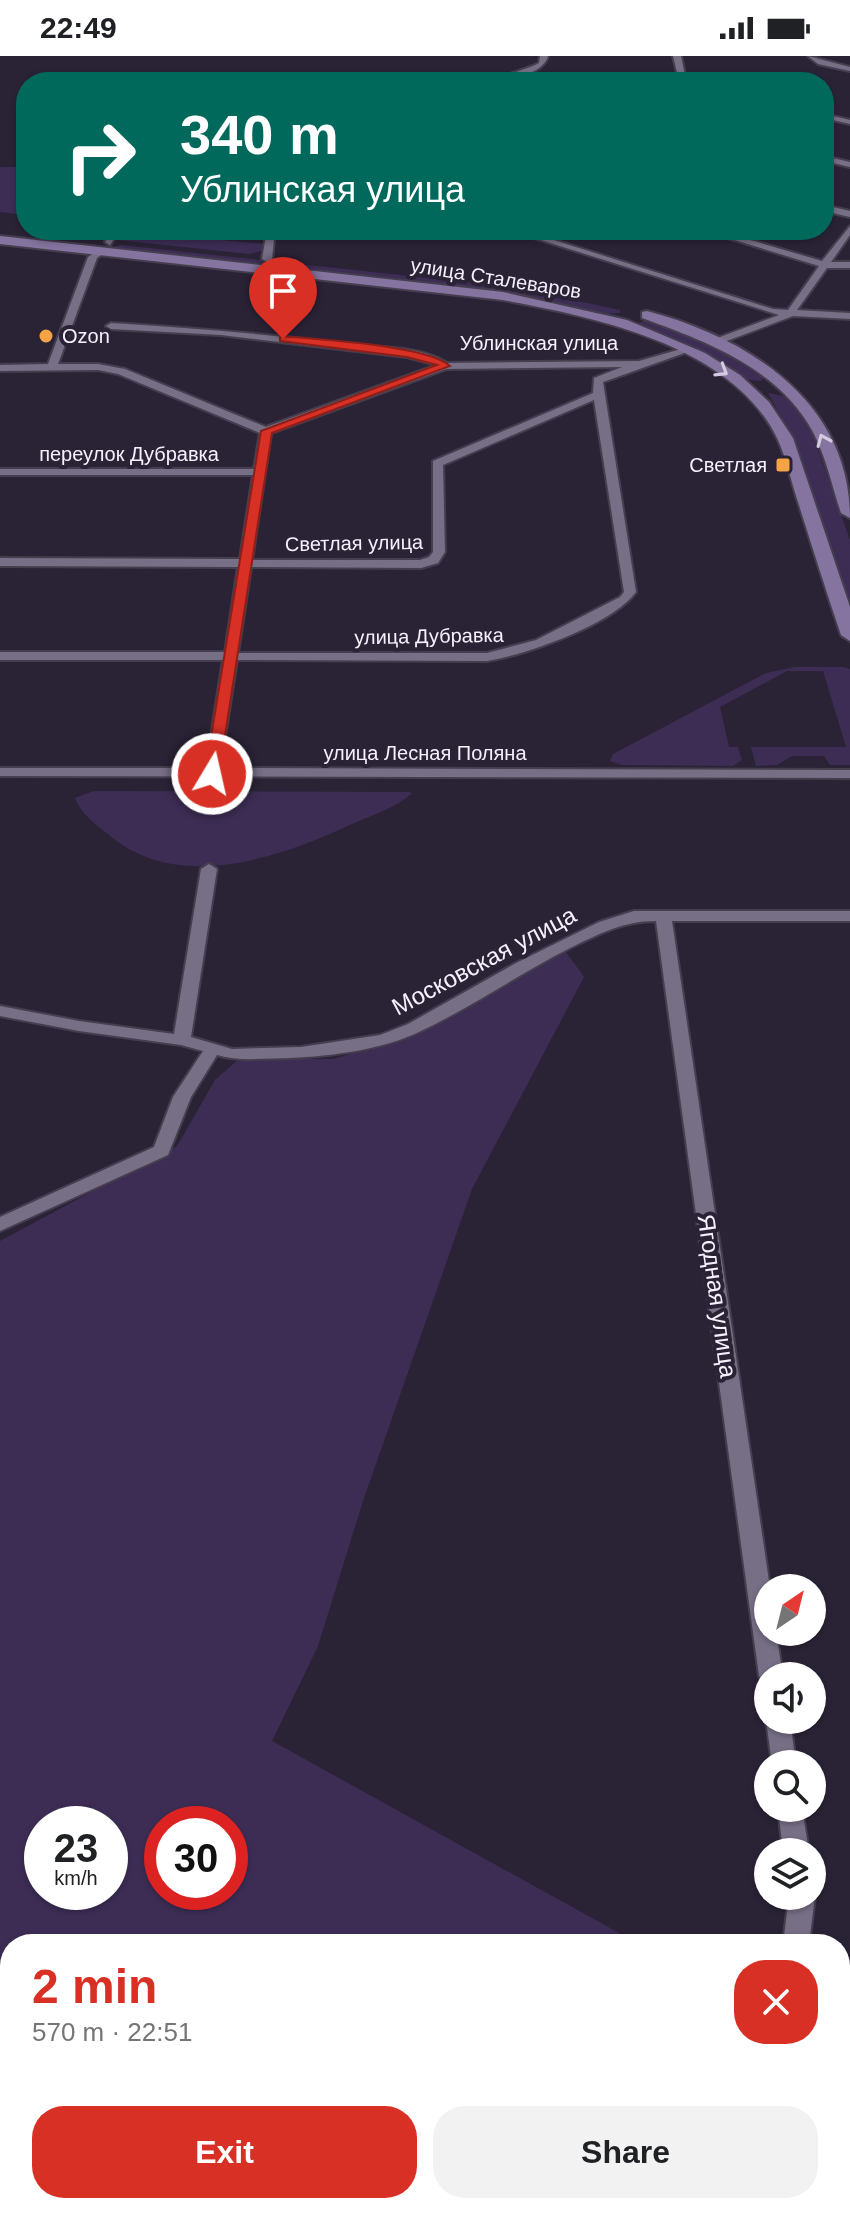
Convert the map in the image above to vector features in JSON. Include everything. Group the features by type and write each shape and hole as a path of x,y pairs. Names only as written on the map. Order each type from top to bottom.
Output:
{"main road":[{"name":"улица Сталеваров","path":"109,241 519,285 643,314 716,342 799,400 821,433 850,513"},
{"name":"улица Сталеваров","path":"109,241 503,296 578,310 620,322 688,350 749,388 774,415 785,438 850,635"},
{"path":"620,322 643,314"},
{"path":"749,388 780,384"}],"street":[{"path":"524,72 542,64 544,56"},
{"path":"812,56 821,62 850,69"},
{"path":"716,342 789,315 850,229"},
{"path":"267,259 270,240"},
{"path":"545,240 789,315 850,316"},
{"path":"740,240 825,265 850,265"},
{"path":"52,367 93,257 109,241"},
{"path":"111,326 221,332 407,354 436,360 445,366"},
{"name":"Ублинская улица","path":"266,431 445,366 640,364 688,350"},
{"path":"598,395 598,380 640,364"},
{"name":"переулок Дубравка","path":"0,368 98,367 121,371 266,431"},
{"name":"Светлая улица","path":"0,562 421,564 434,560 439,552 437,463 598,395"},
{"name":"улица Дубравка","path":"0,656 511,655 624,600 630,592 598,395"},
{"path":"212,774 266,431"},
{"name":"переулок Дубравка","path":"0,472 258,472"},
{"name":"улица Лесная Поляна","path":"0,772 850,774"},
{"path":"182,1040 209,869"},
{"name":"Московская улица","path":"0,1011 182,1040 231,1054 301,1052 384,1039 414,1028 483,986 605,925 634,916 850,916"},
{"name":"Ягодная улица","path":"663,916 769,1662"},
{"path":"0,1225 162,1151 182,1097 212,1050"},
{"path":"797,1934 800,1910"}],"shaded area":[{"path":"0,167 16,167 16,214 0,212"},
{"path":"117,240 223,240 265,244 264,250 250,254"},
{"path":"120,245 513,287 620,310 620,313 604,314 512,294 109,249"},
{"path":"647,320 713,345 764,376 761,381 743,379 712,359 638,323"},
{"path":"768,393 788,397 811,430 850,540 850,612 791,435"},
{"path":"795,667 850,669 850,765 830,765 824,756 792,756 777,765 756,766 751,747 846,747 823,671 787,671 720,707 729,747 738,747 742,760 733,766 622,765 610,761 613,754 766,673"},
{"path":"94,791 412,793 384,811 293,848 261,858 196,866 165,863 135,852 108,834 85,814 75,798"},
{"path":"566,952 584,977 472,1189 363,1501 318,1646 272,1741 621,1934 0,1934 0,1241 177,1146 215,1080 239,1059 333,1059 406,1038 497,983"}],"place":[{"name":"Ozon","path":"46,336"},
{"name":"Светлая","path":"783,465"}],"route":[{"path":"212,774 266,431 445,366 436,360 407,354 283,339"}]}
